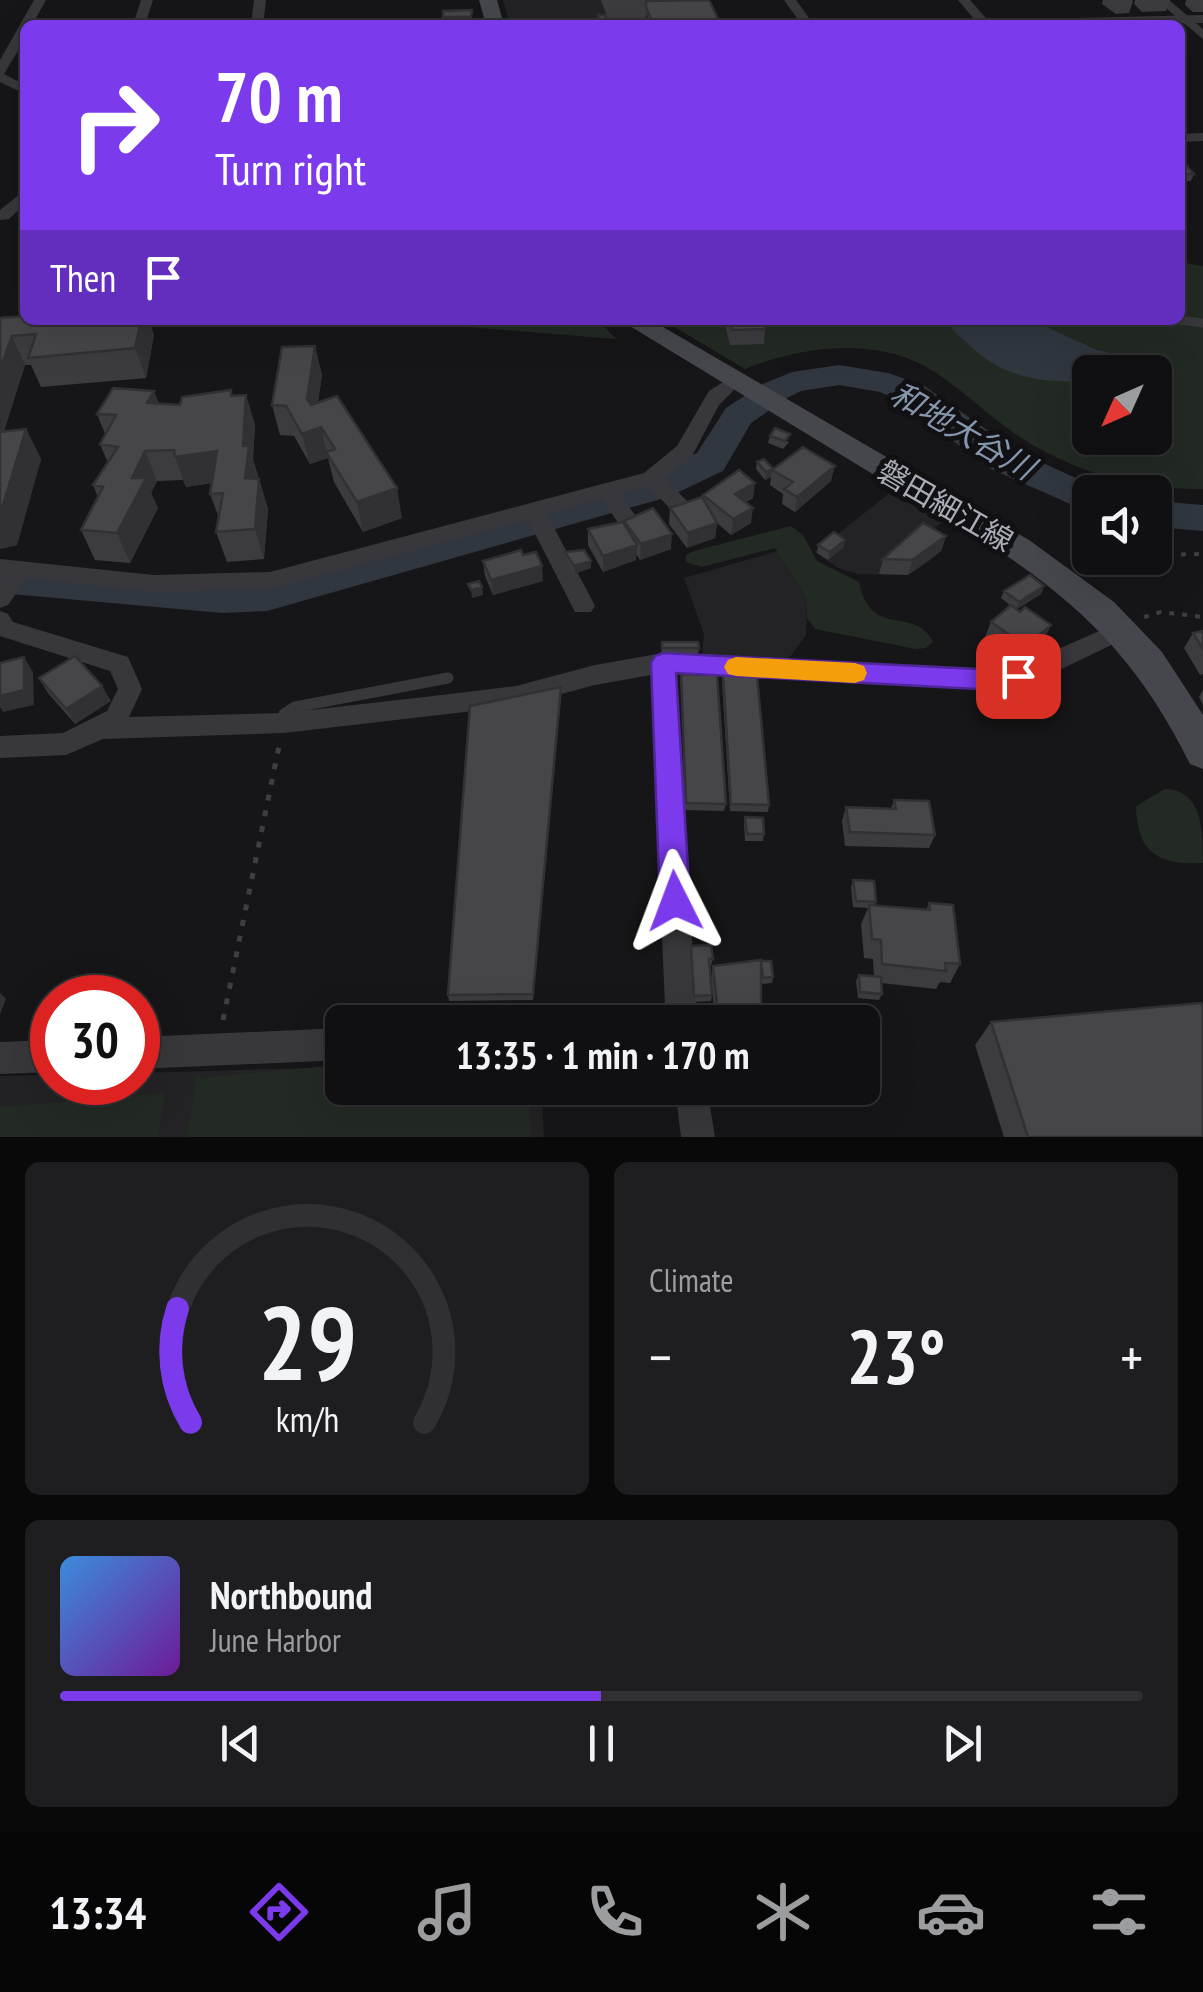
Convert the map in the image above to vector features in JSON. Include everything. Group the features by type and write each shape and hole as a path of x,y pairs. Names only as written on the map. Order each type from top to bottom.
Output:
{"main road":[{"name":"磐田細江線","path":"641,325 1018,548 1072,585 1120,628 1170,689 1203,753"}],"street":[{"path":"964,0 982,20"},
{"path":"1162,0 1203,34"},
{"path":"1144,20 1203,19"},
{"path":"0,74 20,45"},
{"path":"3,216 20,200"},
{"path":"0,599 13,570 208,587 261,584 536,513 651,478 673,463 688,446 707,404 741,385"},
{"path":"651,478 677,502"},
{"path":"608,492 629,522"},
{"path":"536,513 582,606"},
{"path":"0,620 4,628 120,664 130,688 116,718 66,744 0,746"},
{"path":"100,728 284,724 516,696 663,663 998,680 1036,670 1120,628"},
{"path":"663,663 671,1005"},
{"path":"160,1052 325,1045"},
{"path":"0,1058 30,1057"},
{"path":"693,1105 698,1137"}],"lane":[{"path":"284,724 284,714 295,707 448,678"}],"path":[{"path":"1172,555 1203,554"},
{"path":"1072,585 1097,575"},
{"path":"1120,628 1161,612 1203,617"},
{"path":"217,1050 284,724"}],"shaded area":[{"path":"503,0 638,0 646,20 509,20"},
{"path":"1185,263 1203,266 1203,489 1172,488 1172,475 1103,475 1069,463 1014,433 937,373 902,356 834,348 745,369 671,325 1185,325"},
{"path":"441,325 603,325 616,339"},
{"path":"950,325 1042,325 1097,350 1121,355 1072,355 1072,381 1010,372 983,356"},
{"path":"891,492 943,522 920,538 941,551 927,563 908,575 859,574 838,568 815,552"},
{"path":"791,526 803,535 817,561 859,582 873,611 916,625 933,642 916,649 815,629 807,618 807,600 775,548 702,567 686,562 686,555 694,551"},
{"path":"778,551 807,600 806,635 787,661 702,656 704,634 684,578"},
{"path":"1165,789 1178,791 1194,805 1201,826 1203,863 1174,862 1146,846 1136,806"},
{"path":"325,1067 325,1105 530,1105 531,1137 187,1137 196,1078"},
{"path":"325,1068 325,1105 542,1105 544,1137 0,1137 0,1076 30,1075 30,1105 160,1105 160,1072"},
{"path":"160,1093 165,1093 158,1137 0,1137 0,1107 160,1105"}],"building":[{"path":"709,0 719,20 651,20 646,1"},
{"path":"472,10 471,17 443,17 443,11"},
{"path":"20,316 20,325 140,325 135,348 28,358 36,334 12,336 0,369 0,318"},
{"path":"730,325 764,325 765,329 732,330"},
{"path":"315,346 307,399 311,405 337,396 397,488 357,502 326,452 335,449 321,427 302,434 286,406 272,405 282,347"},
{"path":"113,388 154,391 147,403 180,405 182,397 231,390 231,396 246,395 243,446 249,446 245,478 259,479 255,529 216,532 223,493 210,494 217,451 175,457 174,450 145,451 132,478 146,478 117,533 81,530 103,487 93,485 118,447 100,444 116,415 97,414"},
{"path":"775,428 790,434 785,441 770,436"},
{"path":"26,429 0,515 0,432"},
{"path":"803,447 835,466 797,497 784,489 793,482 772,470"},
{"path":"764,459 773,469 766,472 757,462"},
{"path":"739,470 755,483 735,494 753,508 733,519 703,495"},
{"path":"702,497 717,523 688,533 670,508"},
{"path":"653,508 672,534 641,544 624,521"},
{"path":"623,522 637,545 603,556 588,529"},
{"path":"923,523 946,536 912,560 883,559"},
{"path":"834,532 845,540 830,552 818,545"},
{"path":"521,550 523,555 536,552 542,566 491,580 483,561"},
{"path":"584,550 591,561 574,566 565,552"},
{"path":"1030,575 1044,586 1019,602 1004,591"},
{"path":"479,581 482,587 471,590 468,584"},
{"path":"1011,605 1020,612 1025,607 1051,625 1026,646 991,622"},
{"path":"1203,631 1203,649 1193,633"},
{"path":"662,642 698,642 699,648 662,648"},
{"path":"75,656 102,686 66,709 39,678"},
{"path":"24,657 24,690 0,696 0,663"},
{"path":"681,674 717,675 726,804 686,803"},
{"path":"723,675 757,676 769,805 731,804"},
{"path":"561,687 533,994 448,995 470,706"},
{"path":"894,800 929,801 935,835 850,832 846,807 896,809"},
{"path":"745,817 763,818 764,834 747,834"},
{"path":"853,880 874,881 876,902 856,901"},
{"path":"929,903 953,905 960,964 945,963 946,971 882,964 881,940 872,939 869,905 930,910"},
{"path":"711,945 712,995 694,996 691,946"},
{"path":"761,960 761,1004 717,1005 713,966"},
{"path":"761,961 771,961 773,977 763,978"},
{"path":"859,975 881,977 882,994 860,992"},
{"path":"1201,1003 1203,1137 1028,1137 991,1022"}],"waterway":[{"path":"0,578 223,598 267,596 655,488 710,462 738,416 775,391 792,382 839,375 888,383 911,393 1004,460 1072,490"},
{"name":"和地大谷川","path":"1172,515 1203,518"}],"slow traffic":[{"path":"736,667 855,673"}],"route":[{"path":"675,901 663,663 998,680 1018,676"}]}
